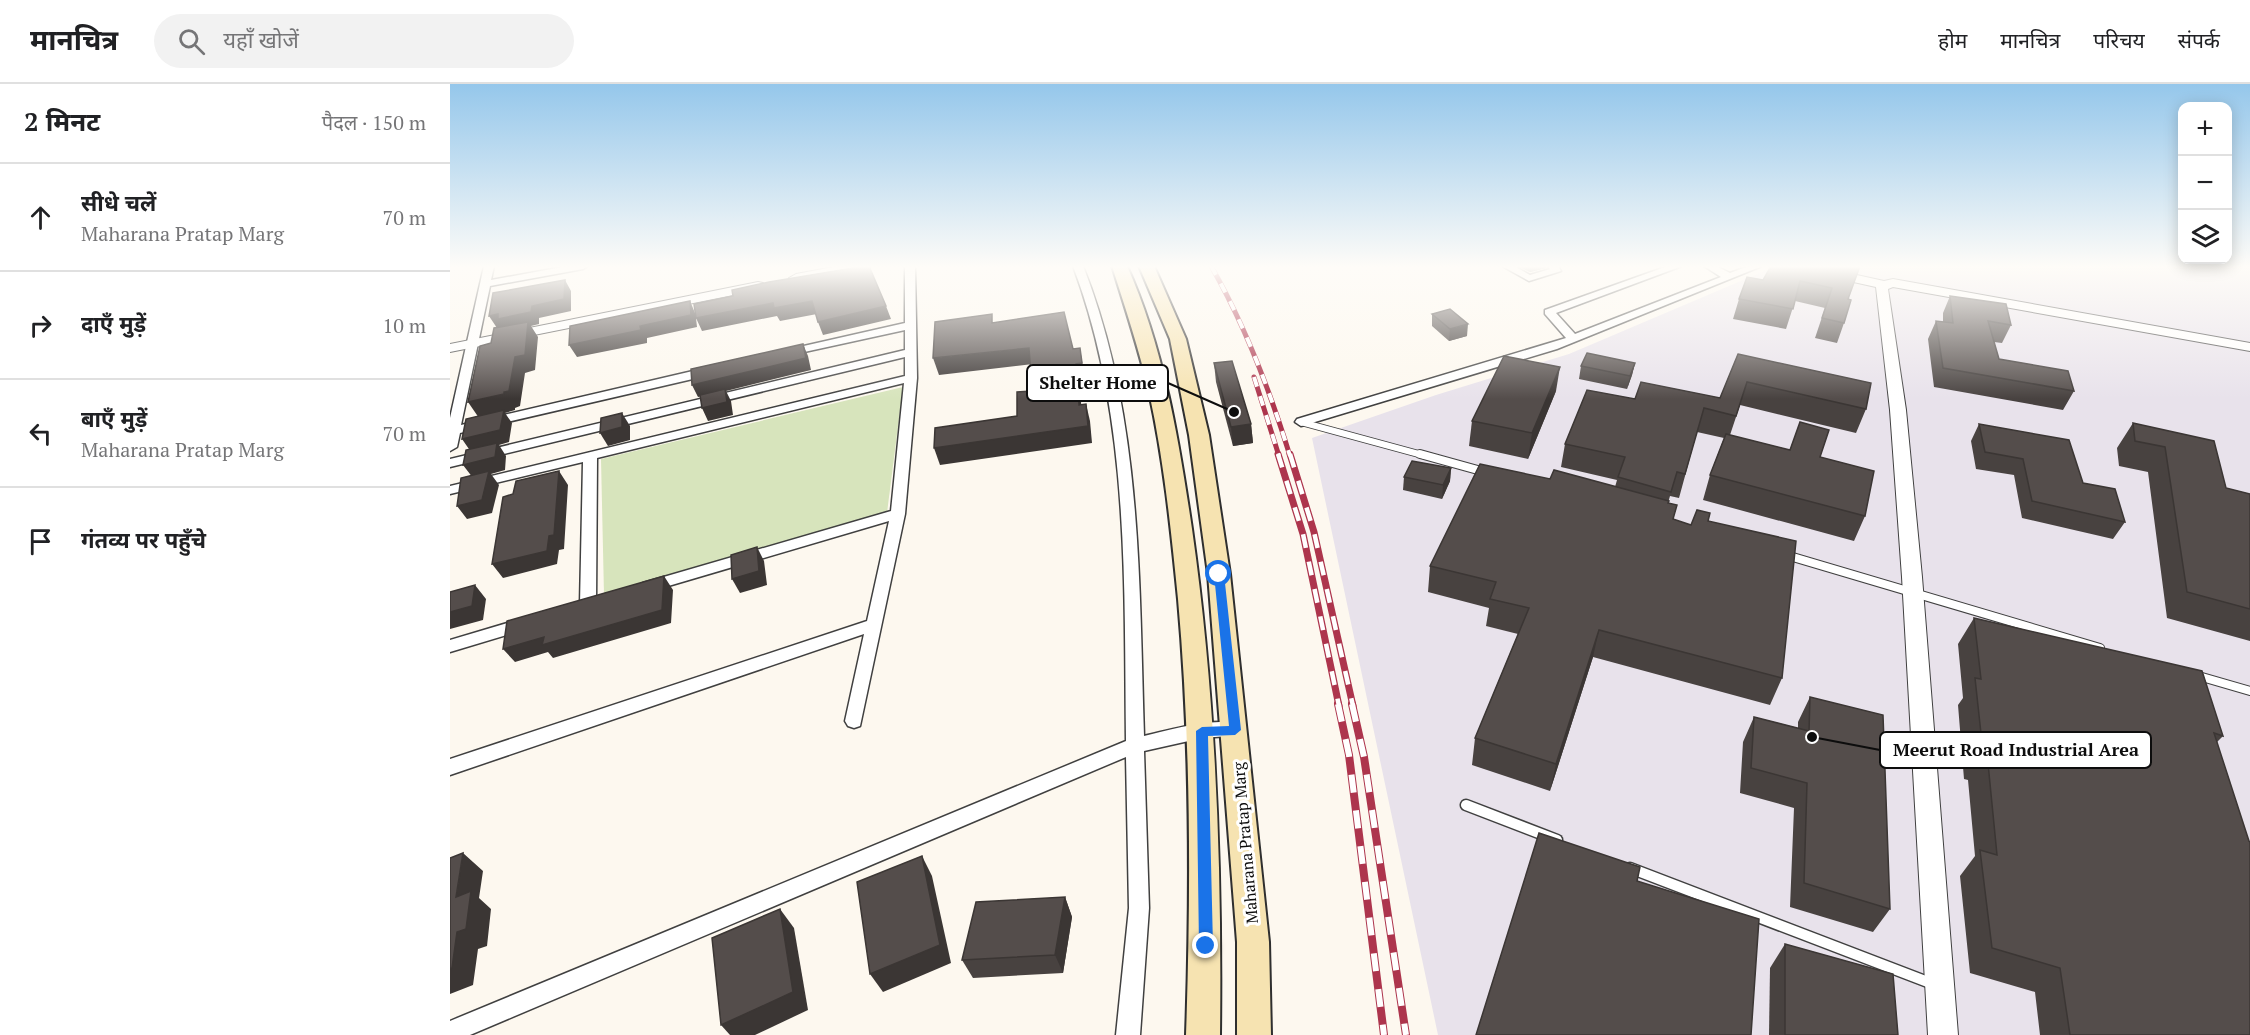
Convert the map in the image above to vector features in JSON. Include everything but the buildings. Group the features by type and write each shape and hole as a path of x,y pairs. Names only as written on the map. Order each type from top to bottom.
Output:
{"main road":[{"path":"1135,310 1169,435 1188,573 1202,731 1206,946 1203,1035"},
{"name":"Maharana Pratap Marg","path":"1165,310 1178,339 1199,435 1219,574 1253,942 1254,1035"}],"street":[{"path":"450,447 479,310"},
{"path":"450,348 639,310"},
{"path":"854,721 898,513 911,378 912,310"},
{"path":"1094,310 1110,381 1130,516 1139,908 1128,1035"},
{"path":"1554,310 1549,312 1573,339"},
{"path":"1301,422 1554,347 1643,310"},
{"path":"1884,310 1898,410 1913,594 1943,1035"},
{"path":"2049,310 2250,347"},
{"path":"774,356 912,325"},
{"path":"450,463 911,352"},
{"path":"454,430 717,369"},
{"path":"450,490 911,378"},
{"path":"588,604 590,457"},
{"path":"634,591 898,513"},
{"path":"450,646 535,620"},
{"path":"450,767 875,624"},
{"path":"450,1032 1136,746 1202,731 1235,730"}],"lane":[{"path":"1301,422 1497,475"},
{"path":"1773,551 2106,649"},
{"path":"2186,672 2250,691"},
{"path":"1466,805 1565,843"},
{"path":"1620,864 1940,987"}],"shaded area":[{"path":"1672,310 2250,310 2250,1035 1438,1035 1312,438 1436,395 1569,354"}],"green space":[{"path":"903,387 887,513 604,595 601,459"}],"railway":[{"path":"1235,310 1256,359 1290,456"},
{"path":"1254,377 1279,456"},
{"path":"1278,454 1303,534 1339,706"},
{"path":"1290,454 1314,532 1353,706"},
{"path":"1338,704 1349,755 1384,1035"},
{"path":"1352,704 1364,757 1406,1035"}],"place":[{"name":"Shelter Home","path":"1234,412"},
{"name":"Meerut Road Industrial Area","path":"1812,737"}],"route":[{"path":"1206,946 1202,731 1235,730 1219,574"}]}
